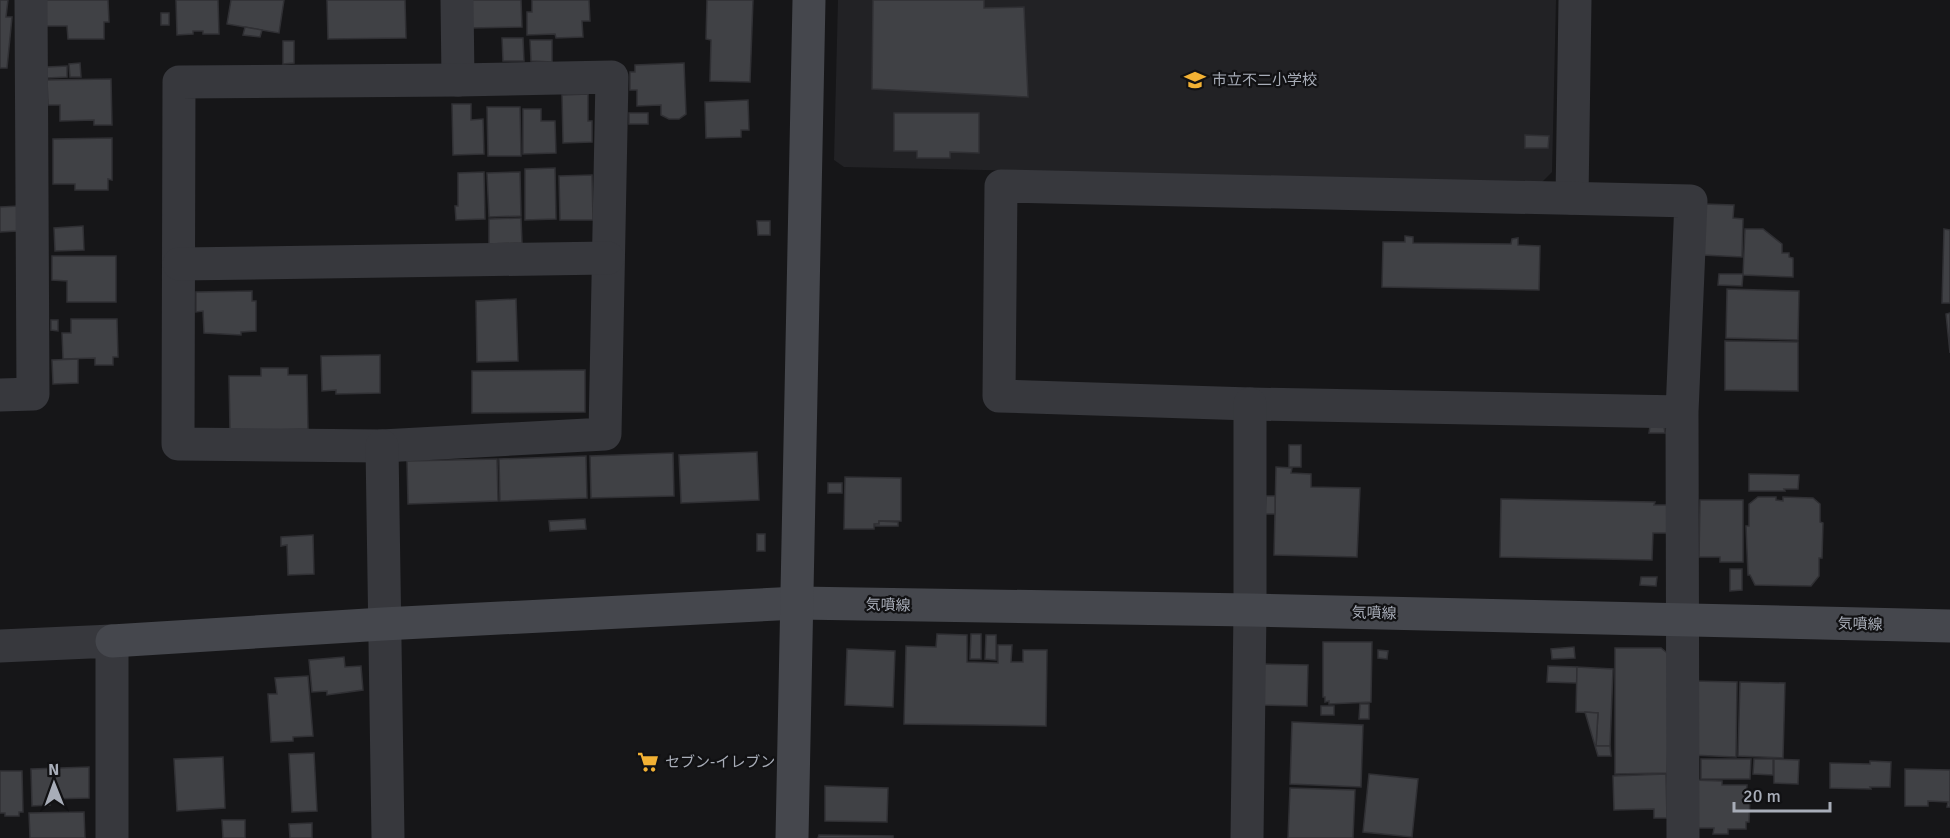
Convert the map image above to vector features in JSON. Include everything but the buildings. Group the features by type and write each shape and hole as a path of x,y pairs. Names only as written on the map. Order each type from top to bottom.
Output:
{"street":[{"path":"0,395 33,394 31,0"},
{"path":"457,0 458,80"},
{"path":"792,838 809,0"},
{"path":"1572,198 1575,0"},
{"path":"612,77 605,434 382,446 178,444 179,82 458,80 612,77"},
{"path":"1682,412 1250,404 999,396 1001,186 1691,201 1682,412 1683,838"},
{"path":"179,264 608,258"},
{"path":"1247,838 1250,404"},
{"path":"382,446 388,838"},
{"name":"気噴線","path":"112,641 383,624 798,603 1250,610 1950,626"},
{"path":"0,646 112,641 112,838"}],"shaded area":[{"name":"市立不二小学校","path":"838,0 1556,0 1552,172 1542,182 844,167 834,160"}],"place":[{"name":"市立不二小学校","path":"1195,80"},
{"name":"セブン-イレブン","path":"648,762"}]}
